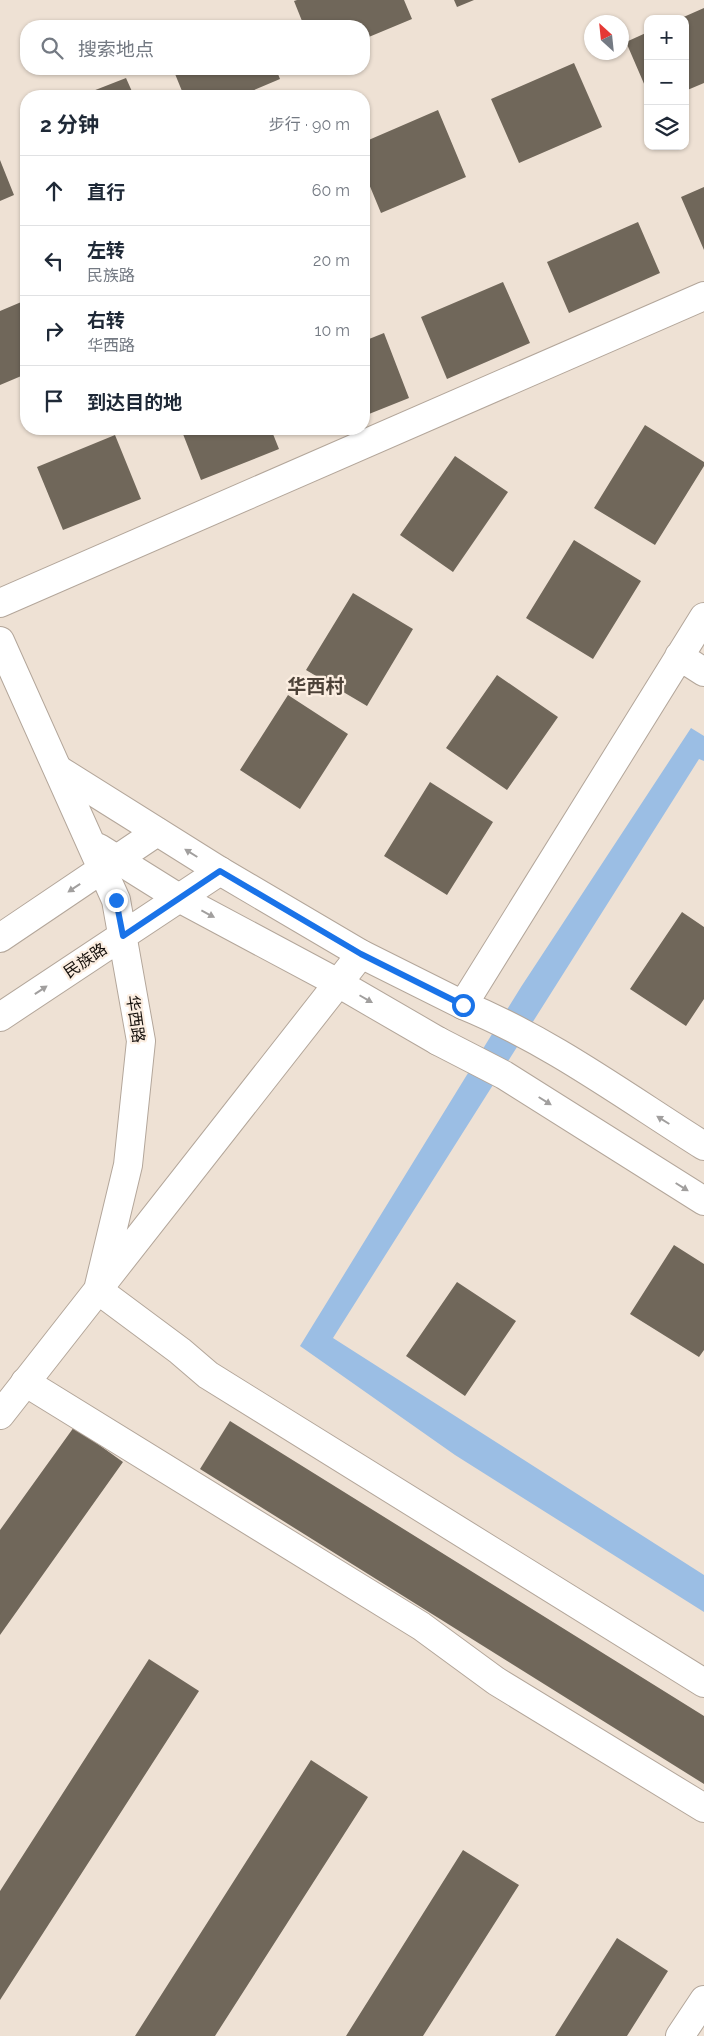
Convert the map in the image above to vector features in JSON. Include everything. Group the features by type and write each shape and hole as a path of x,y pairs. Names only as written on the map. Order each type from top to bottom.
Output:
{"street":[{"path":"0,603 704,296"},
{"path":"463,1005 704,617"},
{"name":"华西路","path":"0,641 91,843 110,864 141,1041 128,1165 98,1290 0,1415"},
{"path":"679,656 704,672"},
{"path":"59,770 220,871 361,954 530,1036 704,1146"},
{"path":"0,938 158,832"},
{"path":"110,864 338,983 438,1041 504,1075 704,1201"},
{"name":"民族路","path":"0,1017 220,871"},
{"path":"361,954 98,1290 180,1351 208,1375 704,1683"},
{"path":"25,1382 421,1626 496,1682 704,1808"},
{"path":"680,2036 704,2000"}],"water":[{"path":"691,728 704,736 704,761 699,759 333,1338 704,1575 704,1612 455,1455 300,1346 521,987"}],"building":[{"path":"404,0 412,19 370,36 370,20 302,20 294,1"},
{"path":"454,0 474,0 457,7"},
{"path":"704,8 704,83 689,89 689,15"},
{"path":"644,34 644,84 629,49 629,41"},
{"path":"574,63 602,127 519,163 491,99"},
{"path":"175,75 278,75 280,79 254,90 182,90"},
{"path":"126,78 131,90 95,90"},
{"path":"438,110 466,177 381,213 370,186 370,139"},
{"path":"0,160 14,195 0,201"},
{"path":"704,187 704,250 681,197"},
{"path":"638,222 660,273 569,313 547,262"},
{"path":"503,282 530,343 447,379 421,317"},
{"path":"20,303 20,377 0,385 0,311"},
{"path":"384,333 409,398 370,414 370,339"},
{"path":"645,425 704,462 704,466 655,545 594,508"},
{"path":"115,435 141,499 63,530 37,467"},
{"path":"183,435 273,435 279,449 201,480"},
{"path":"455,456 508,492 453,572 400,535"},
{"path":"574,540 641,581 593,659 526,618"},
{"path":"353,593 413,629 367,706 306,670"},
{"path":"497,675 558,717 507,790 446,748"},
{"path":"288,695 348,734 300,809 240,770"},
{"path":"430,782 493,822 447,895 384,856"},
{"path":"682,912 704,927 704,999 686,1026 630,989"},
{"path":"674,1245 704,1264 704,1350 699,1357 630,1314"},
{"path":"457,1282 516,1321 465,1396 406,1356"},
{"path":"230,1421 704,1716 704,1784 200,1469"},
{"path":"74,1427 123,1462 0,1635 0,1530"},
{"path":"149,1659 199,1691 0,2000 0,1891"},
{"path":"311,1760 368,1797 215,2036 135,2036"},
{"path":"463,1850 519,1885 423,2036 346,2036"},
{"path":"617,1938 668,1971 627,2036 555,2036"}],"district":[{"name":"华西村","path":"316,686"}],"route":[{"path":"116,900 123,936 220,871 361,954 463,1005"}]}
